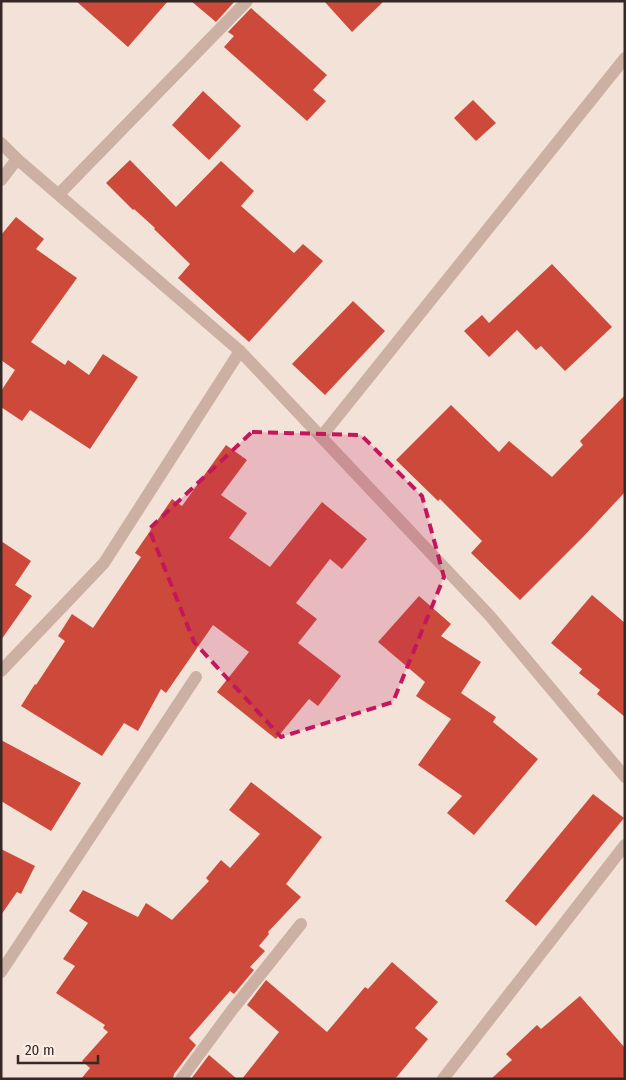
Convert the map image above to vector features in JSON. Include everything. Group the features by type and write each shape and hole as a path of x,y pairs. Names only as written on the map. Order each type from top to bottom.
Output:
{"street":[{"path":"59,194 247,1"},
{"path":"321,437 625,58"},
{"path":"1,143 17,159 240,351 490,616 625,777"},
{"path":"1,180 17,159"},
{"path":"1,671 104,563 240,351"},
{"path":"1,972 196,677"},
{"path":"444,1079 625,845"},
{"path":"181,1079 232,1010 301,924"}],"highlighted area":[{"path":"252,432 361,435 422,496 444,577 393,702 281,737 194,642 149,529"}],"building":[{"path":"76,1 168,1 128,47"},
{"path":"191,1 235,1 216,22"},
{"path":"324,1 384,1 352,32"},
{"path":"251,8 327,75 313,90 326,101 307,121 224,47 234,36 228,32"},
{"path":"203,91 241,126 209,160 172,125"},
{"path":"473,100 496,123 476,141 454,118"},
{"path":"130,160 176,207 221,161 254,191 241,206 294,253 303,244 323,261 249,342 178,278 190,264 155,228 133,210 106,183"},
{"path":"16,217 44,239 36,249 77,278 31,342 65,365 68,360 89,375 103,354 138,377 90,449 30,410 22,421 1,407 1,391 15,370 1,360 1,235"},
{"path":"552,264 612,327 565,371 541,346 536,350 517,330 489,357 464,331 482,315 489,323"},
{"path":"353,301 385,331 325,395 292,364"},
{"path":"625,395 625,492 520,600 471,553 482,541 440,499 438,501 396,460 451,405 499,452 509,441 552,477 583,445 580,441"},
{"path":"226,445 247,460 221,495 247,513 229,538 270,567 322,502 367,539 342,569 330,559 296,603 317,619 298,643 341,676 318,706 309,699 276,739 217,692 249,652 213,625 166,693 161,689 138,731 124,723 102,756 21,706 65,641 58,636 72,614 93,628 141,557 135,553 172,499 182,506"},
{"path":"1,541 31,561 15,585 32,596 1,640"},
{"path":"592,595 625,623 625,717 597,694 600,690 579,673 582,669 551,643"},
{"path":"419,596 451,624 441,636 481,662 461,693 496,717 493,722 538,759 474,835 447,813 462,796 418,765 451,719 416,696 425,682 378,642"},
{"path":"1,740 81,783 51,831 1,801"},
{"path":"251,782 322,837 286,884 301,897 268,932 269,934 259,946 265,951 250,967 254,970 234,994 230,991 189,1038 196,1045 174,1074 173,1079 81,1079 90,1068 82,1061 108,1032 103,1028 105,1025 56,993 75,966 63,959 88,923 69,911 83,890 138,917 146,903 172,920 209,881 206,878 221,860 230,868 260,834 229,810"},
{"path":"593,794 624,818 536,926 505,901"},
{"path":"1,849 35,866 21,894 17,892 1,915"},
{"path":"392,962 438,1002 415,1028 428,1039 395,1079 242,1079 279,1032 247,1005 266,980 327,1032 365,987 368,989"},
{"path":"580,996 625,1048 625,1079 491,1079 512,1060 506,1054 537,1025 541,1029"},
{"path":"209,1055 237,1079 191,1079"}]}
